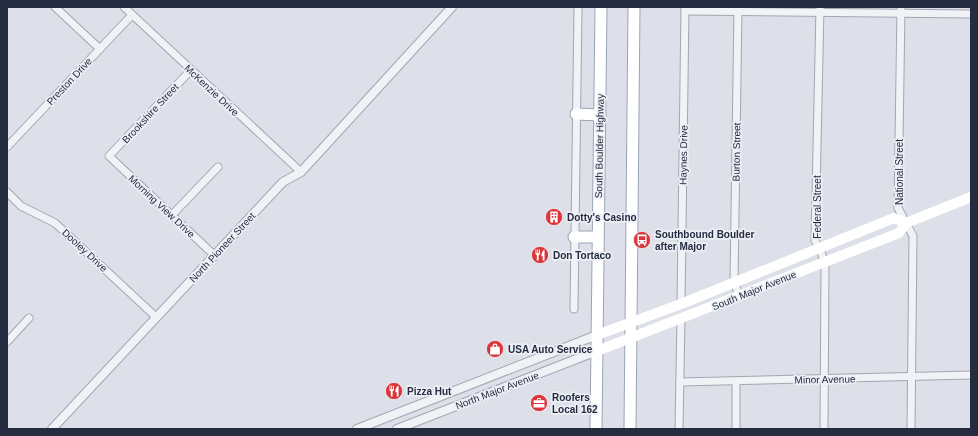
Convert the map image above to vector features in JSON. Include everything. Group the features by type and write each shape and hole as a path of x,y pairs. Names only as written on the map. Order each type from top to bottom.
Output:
{"main road":[{"name":"South Boulder Highway","path":"596,429 601,7"},
{"path":"630,429 634,7"},
{"path":"576,114 600,115"},
{"name":"South Major Avenue","path":"597,351 899,233 906,223 971,197"},
{"name":"South Major Avenue","path":"597,335 631,321 681,304 894,218 906,223"},
{"path":"574,237 598,237"}],"street":[{"path":"55,7 100,48"},
{"name":"McKenzie Drive","path":"124,7 131,16 300,172"},
{"name":"North Pioneer Street","path":"52,429 283,182 300,172 452,7"},
{"path":"574,308 578,7"},
{"path":"685,9 901,10 971,14"},
{"name":"Haynes Drive","path":"681,304 685,9"},
{"name":"Burton Street","path":"738,9 734,282 739,296"},
{"name":"Federal Street","path":"820,9 815,241 820,248 824,262 824,429"},
{"name":"National Street","path":"901,10 898,208 913,236 912,429"},
{"name":"Preston Drive","path":"7,147 131,16"},
{"name":"Brookshire Street","path":"109,156 190,70"},
{"name":"Morning View Drive","path":"109,156 214,255"},
{"path":"172,215 218,167"},
{"name":"Dooley Drive","path":"7,192 21,206 55,223 156,317"},
{"path":"7,342 29,318"},
{"path":"680,429 681,319"},
{"name":"North Major Avenue","path":"357,429 597,335"},
{"name":"North Major Avenue","path":"397,429 597,351"},
{"name":"Minor Avenue","path":"680,382 971,375"},
{"path":"736,381 736,429"},
{"path":"421,404 425,418"}],"place":[{"name":"Dotty's Casino","path":"554,217"},
{"name":"Southbound Boulder after Major","path":"642,240"},
{"name":"Don Tortaco","path":"540,255"},
{"name":"USA Auto Service","path":"495,349"},
{"name":"Pizza Hut","path":"394,391"},
{"name":"Roofers Local 162","path":"539,403"}]}
